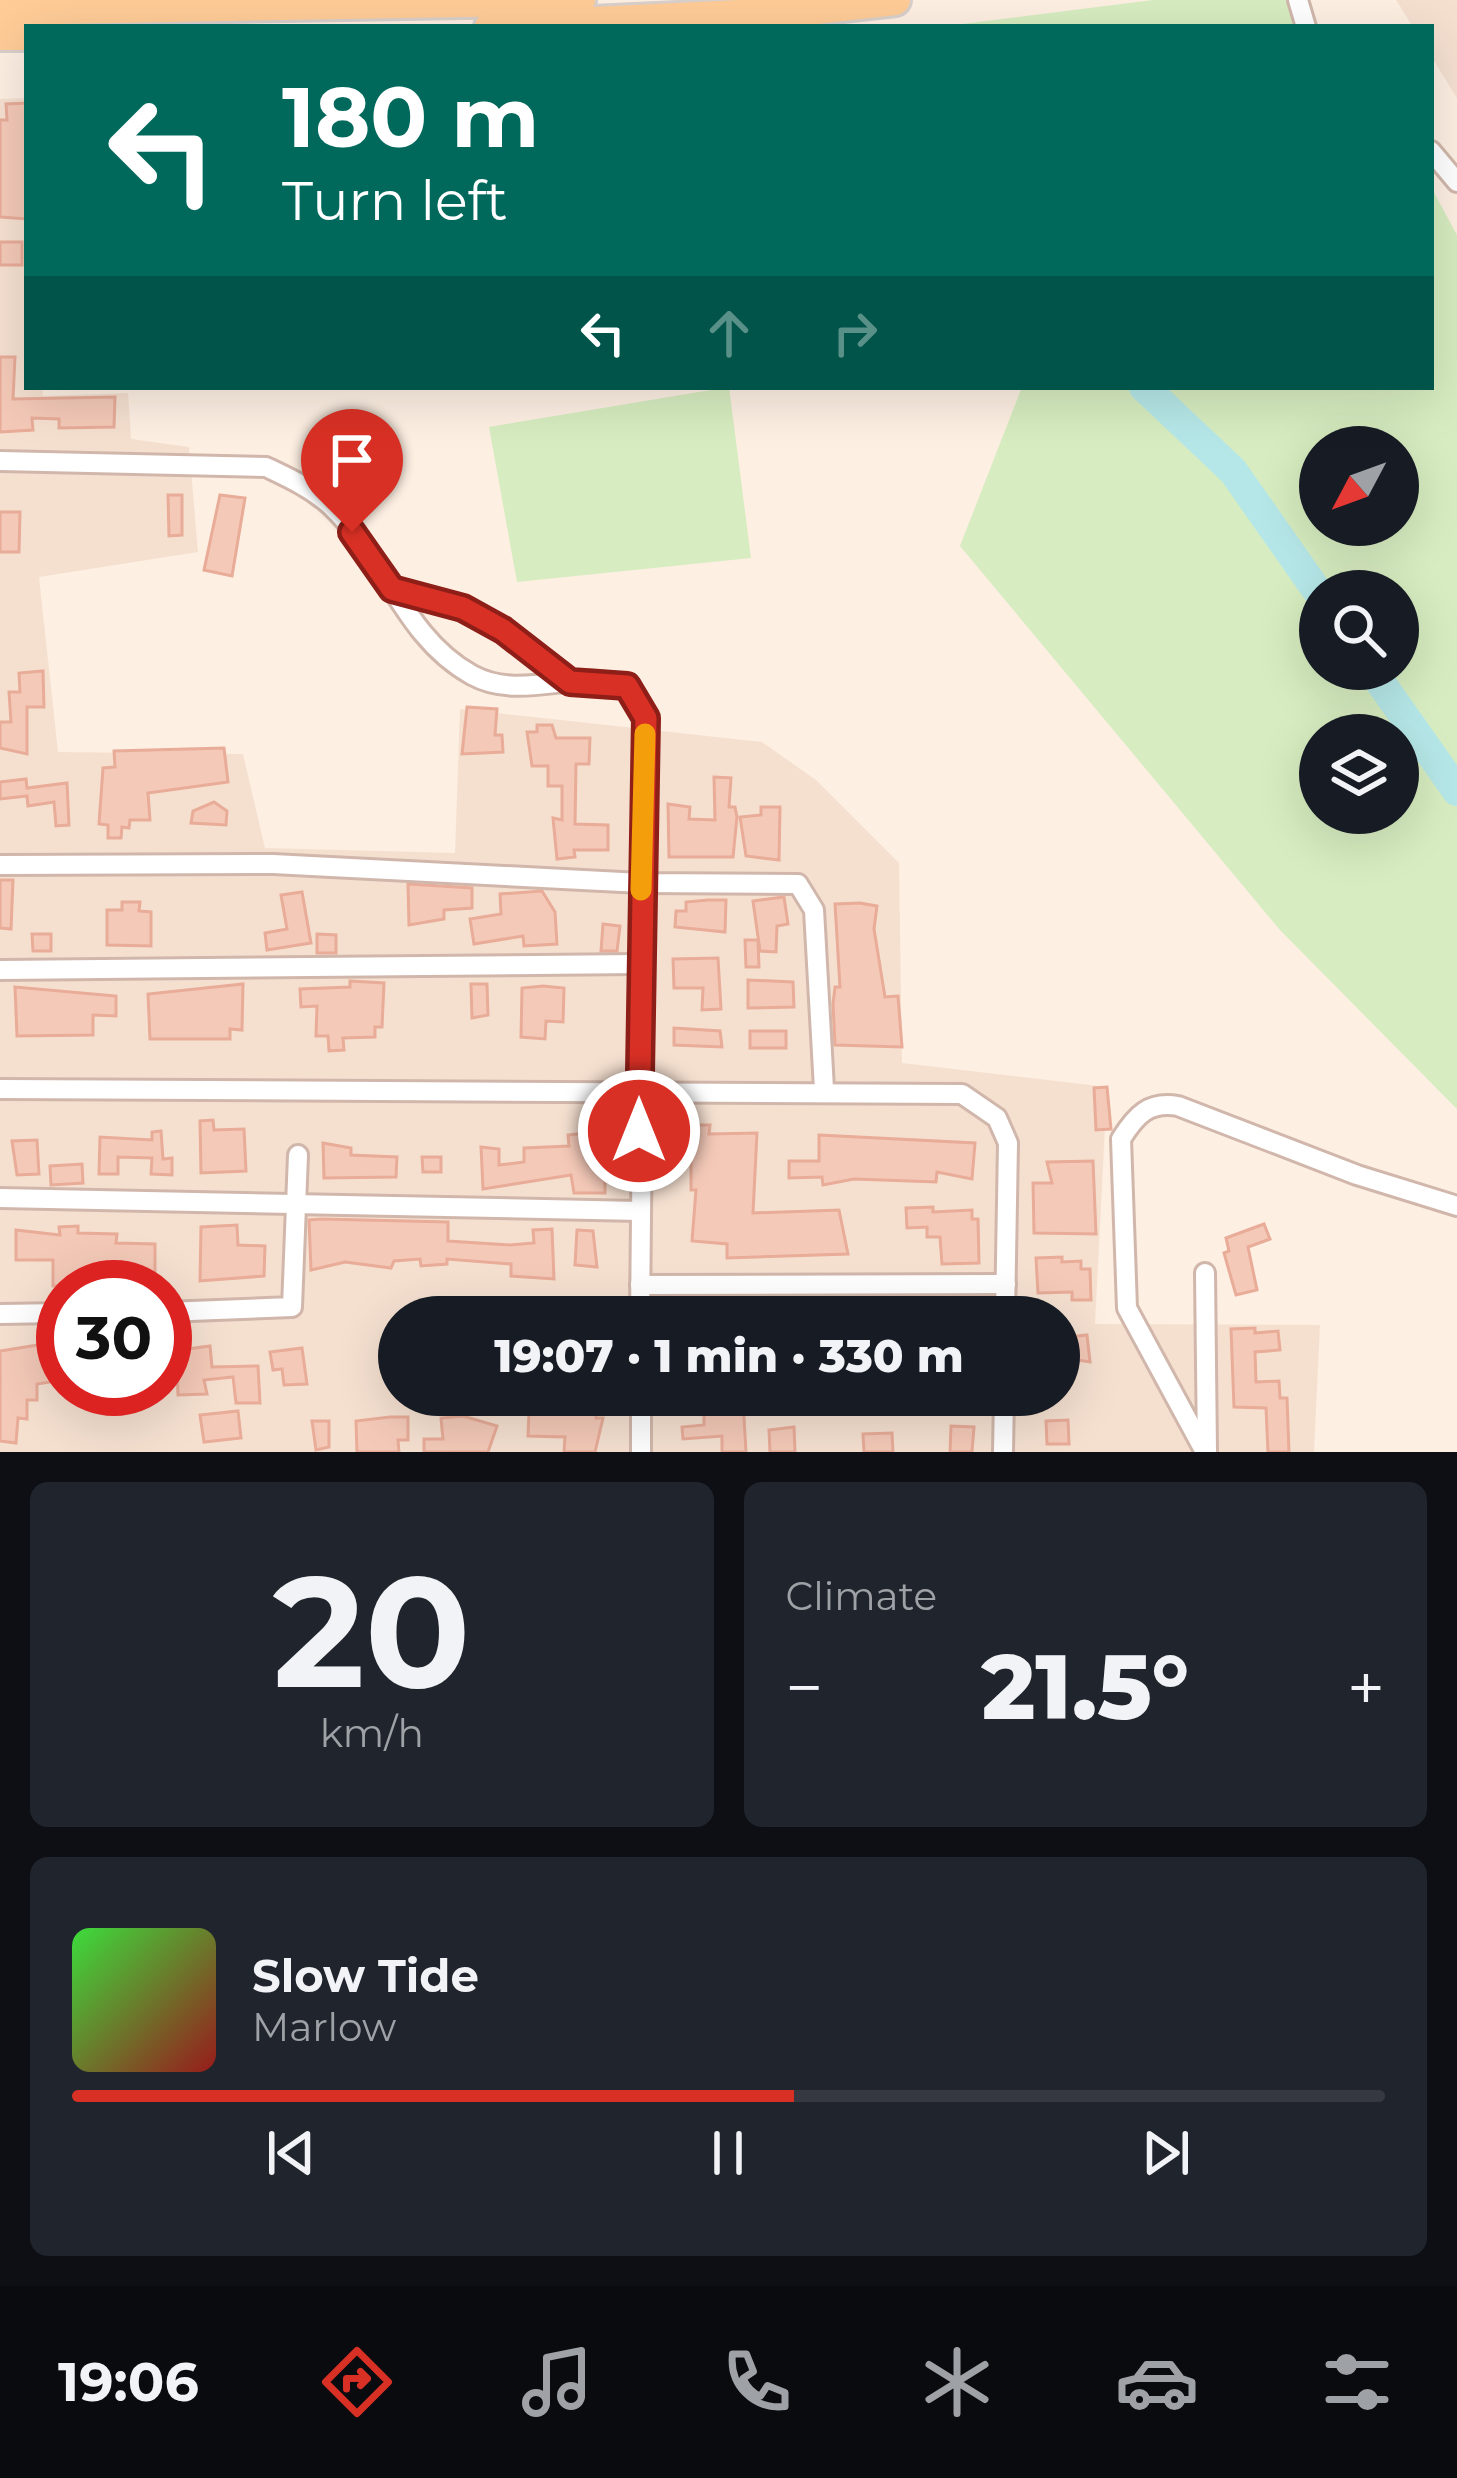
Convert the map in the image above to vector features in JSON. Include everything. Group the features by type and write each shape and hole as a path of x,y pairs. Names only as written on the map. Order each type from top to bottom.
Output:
{"main road":[{"path":"0,10 580,0"},
{"path":"567,24 781,13 895,0"}],"street":[{"path":"1434,155 1457,182"},
{"path":"0,461 266,467 300,482 331,506 416,628 474,676 515,686 570,682 627,686 646,718 640,1296"},
{"path":"392,589 463,608 503,630 570,682"},
{"path":"0,865 273,864 641,883 798,884 814,910 824,1089"},
{"path":"0,970 640,964"},
{"path":"0,1089 824,1089 962,1094 997,1118 1007,1143 1006,1296"},
{"path":"1206,1452 1127,1308 1121,1139 1145,1109 1159,1103 1178,1106 1357,1175 1457,1206"},
{"path":"192,1311 292,1307 298,1155"},
{"path":"0,1198 640,1211"},
{"path":"1205,1274 1206,1452"},
{"path":"640,1285 1006,1283"},
{"path":"0,1313 36,1313"},
{"path":"641,1416 641,1452"},
{"path":"1003,1452 1004,1416"}],"shaded area":[{"path":"1396,0 1457,0 1457,98 1434,61 1434,24 1411,24"},
{"path":"24,98 24,390 42,390 43,396 128,393 131,439 189,447 198,552 39,577 58,752 243,754 265,848 455,853 460,709 762,742 816,780 899,863 902,1063 1107,1087 1095,1324 1320,1325 1314,1452 0,1452 0,99"}],"green space":[{"path":"1153,0 1289,0 1294,24 962,24"},
{"path":"1434,193 1457,235 1457,1109 1280,930 960,546 1021,390 1434,390"},
{"path":"729,390 751,558 517,582 489,427"}],"building":[{"path":"24,103 24,219 0,217 0,120 7,120 6,104"},
{"path":"0,242 22,242 22,265 0,265"},
{"path":"0,357 15,357 13,399 115,397 114,427 59,428 59,419 32,418 33,430 0,432"},
{"path":"168,495 182,495 182,535 169,536"},
{"path":"220,495 245,498 232,576 204,570"},
{"path":"0,512 20,512 19,552 0,552"},
{"path":"43,671 44,707 27,707 27,754 0,748 0,722 11,722 9,692 20,692 19,673"},
{"path":"467,707 497,709 495,735 502,735 503,752 462,754"},
{"path":"537,725 552,725 556,738 590,738 589,764 576,764 575,824 608,825 608,850 574,850 575,857 557,859 553,818 562,820 562,786 548,786 548,766 532,766 527,732 537,732"},
{"path":"224,748 228,782 148,793 150,820 130,820 129,828 122,827 121,838 108,838 108,825 99,824 103,768 115,767 114,751"},
{"path":"714,777 731,778 729,807 735,807 737,817 733,857 669,857 668,804 690,807 689,819 715,820"},
{"path":"26,779 27,788 67,783 69,825 56,826 54,802 28,806 27,796 0,799 0,782"},
{"path":"214,802 227,811 226,825 191,823 193,811"},
{"path":"761,807 780,807 779,860 746,856 740,817 761,815"},
{"path":"0,880 13,880 11,929 0,928"},
{"path":"408,884 472,888 472,908 444,910 444,919 409,925"},
{"path":"542,891 555,912 557,944 524,946 523,936 474,944 470,919 501,914 500,894"},
{"path":"302,892 311,943 267,950 265,933 287,929 281,895"},
{"path":"784,897 788,924 777,926 776,952 760,951 753,901"},
{"path":"726,900 725,932 675,927 676,911 686,911 686,902"},
{"path":"122,902 140,902 139,911 151,912 151,946 107,945 107,910 122,910"},
{"path":"835,904 877,906 874,929 885,997 898,996 902,1047 835,1045 833,1004 835,987 840,987"},
{"path":"603,924 620,926 617,951 601,951"},
{"path":"32,934 51,934 51,951 33,951"},
{"path":"317,934 336,935 336,953 317,953"},
{"path":"745,940 758,940 759,967 746,967"},
{"path":"718,958 721,1009 702,1010 703,988 674,988 673,959"},
{"path":"748,980 793,982 794,1007 748,1008"},
{"path":"350,981 384,983 382,1027 375,1027 375,1037 343,1038 344,1050 329,1051 328,1036 316,1036 317,1006 301,1007 300,989 350,987"},
{"path":"243,984 242,1030 230,1029 230,1039 150,1039 148,994"},
{"path":"471,984 487,984 488,1015 472,1018"},
{"path":"15,987 116,996 116,1016 93,1015 93,1035 17,1036"},
{"path":"522,988 564,988 563,1022 546,1021 545,1039 521,1037"},
{"path":"674,1028 720,1031 722,1047 674,1045"},
{"path":"750,1031 786,1031 786,1048 750,1048"},
{"path":"1107,1087 1111,1129 1096,1130 1094,1088"},
{"path":"213,1120 214,1130 244,1129 246,1171 201,1173 200,1121"},
{"path":"690,1125 710,1125 709,1134 757,1133 753,1213 839,1210 848,1254 727,1258 727,1244 692,1241 696,1190 691,1190 691,1154 677,1153 677,1137 690,1138"},
{"path":"161,1131 163,1159 172,1158 172,1175 151,1174 152,1158 118,1157 118,1174 99,1174 100,1137 152,1140 152,1132"},
{"path":"586,1133 589,1165 605,1165 605,1193 574,1193 571,1175 483,1189 481,1147 499,1149 499,1165 524,1162 524,1148 569,1146 568,1135"},
{"path":"819,1135 975,1143 972,1179 937,1172 936,1182 854,1179 823,1185 822,1177 789,1178 789,1161 819,1161"},
{"path":"37,1140 39,1174 17,1175 12,1141"},
{"path":"323,1143 351,1148 351,1155 397,1157 396,1177 324,1178"},
{"path":"422,1157 441,1157 441,1172 423,1172"},
{"path":"1093,1161 1096,1234 1034,1233 1033,1183 1052,1183 1047,1162"},
{"path":"82,1164 83,1183 51,1185 50,1166"},
{"path":"933,1207 933,1212 972,1210 972,1219 978,1219 979,1263 942,1264 940,1237 927,1237 927,1227 907,1228 906,1208"},
{"path":"309,1220 448,1222 448,1241 510,1245 534,1243 533,1230 552,1229 554,1279 511,1276 511,1264 447,1259 447,1264 421,1266 420,1259 394,1261 391,1268 345,1262 311,1270"},
{"path":"1264,1224 1270,1239 1248,1247 1257,1290 1236,1295 1224,1253 1229,1251 1226,1238"},
{"path":"237,1225 238,1245 265,1246 264,1276 200,1281 201,1227"},
{"path":"78,1226 78,1233 117,1234 116,1243 155,1244 155,1260 16,1260 16,1230 60,1235 59,1227"},
{"path":"577,1230 593,1231 597,1267 575,1265"},
{"path":"1036,1258 1081,1261 1081,1269 1090,1269 1091,1300 1080,1300 1072,1292 1038,1293"},
{"path":"1255,1328 1255,1333 1278,1331 1280,1350 1255,1352 1256,1382 1279,1381 1280,1398 1287,1398 1289,1452 1268,1452 1266,1408 1234,1407 1231,1329"},
{"path":"1087,1335 1090,1362 1080,1360 1080,1336"},
{"path":"36,1345 36,1400 27,1400 27,1419 18,1418 16,1443 0,1441 0,1351"},
{"path":"210,1346 212,1367 258,1366 260,1403 236,1403 233,1377 204,1380 207,1394 192,1395 192,1348"},
{"path":"302,1348 307,1384 284,1385 282,1369 273,1370 270,1352"},
{"path":"238,1411 241,1438 204,1442 200,1415"},
{"path":"463,1416 497,1426 488,1452 424,1452 424,1439 443,1439 441,1418"},
{"path":"529,1416 603,1418 595,1452 564,1452 565,1437 528,1436"},
{"path":"704,1416 744,1416 746,1452 722,1452 722,1436 683,1439 682,1427 704,1425"},
{"path":"408,1417 408,1440 398,1440 399,1452 357,1452 356,1421"},
{"path":"1068,1420 1069,1444 1047,1444 1046,1421"},
{"path":"312,1421 329,1421 329,1447 316,1450"},
{"path":"951,1426 974,1427 972,1452 950,1452"},
{"path":"794,1427 795,1452 770,1452 769,1430"},
{"path":"892,1433 893,1452 864,1452 863,1434"}],"waterway":[{"path":"1147,390 1233,471 1302,570"},
{"path":"1386,690 1457,791"}],"slow traffic":[{"path":"641,890 645,734"}],"route":[{"path":"352,532 392,589 463,608 503,630 570,682 614,681 627,686 637,698 646,718 639,1131"}]}
